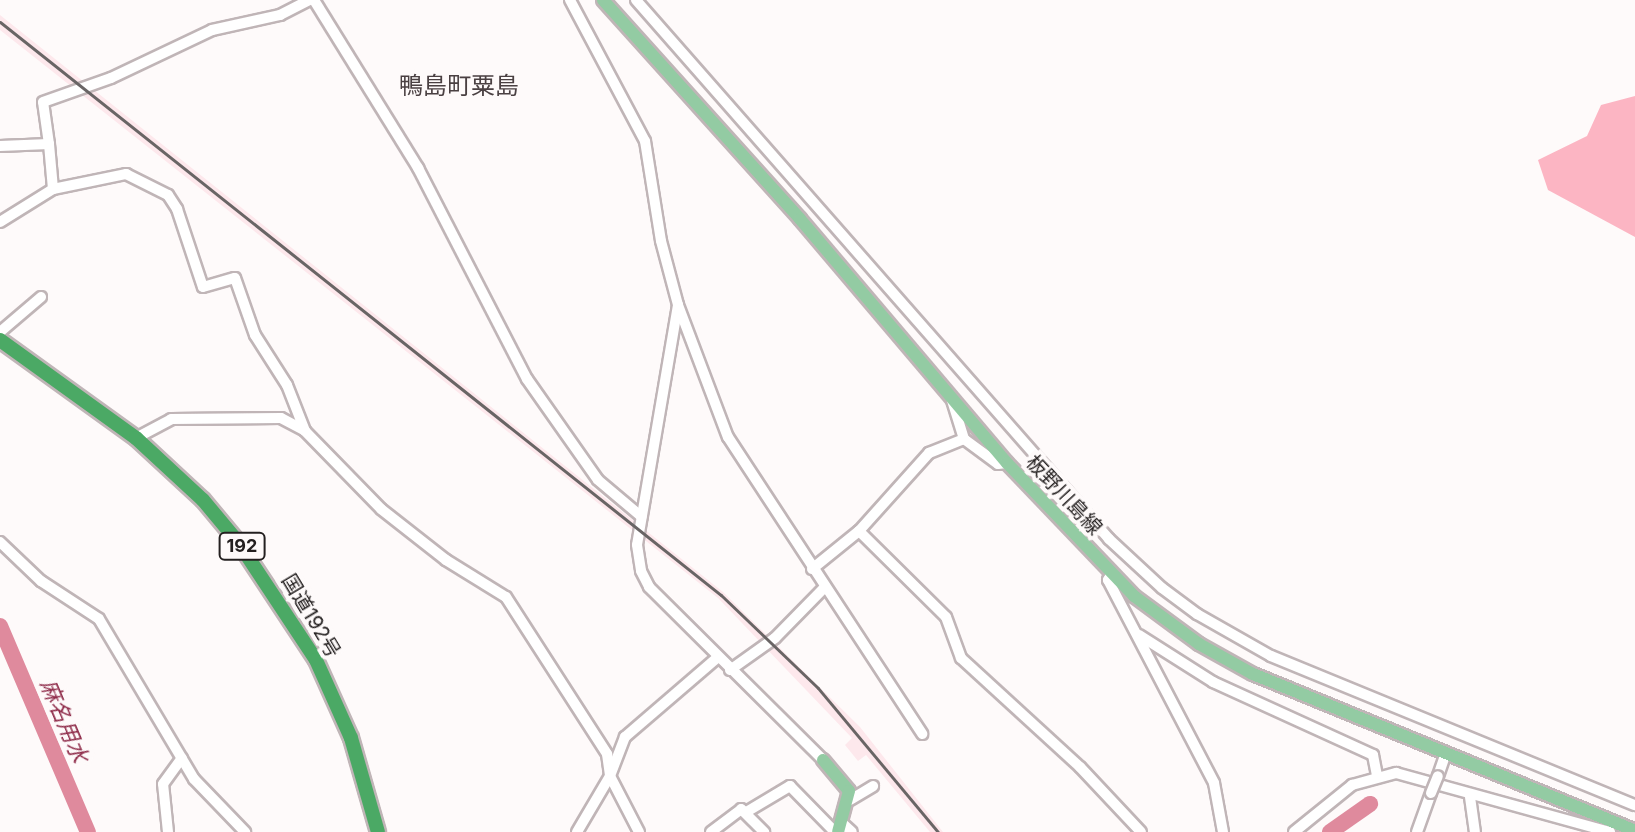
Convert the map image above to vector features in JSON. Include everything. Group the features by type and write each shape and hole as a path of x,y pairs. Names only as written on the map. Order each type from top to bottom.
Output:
{"highway":[{"name":"国道192号","path":"0,340 136,438 203,500 292,619 351,738 378,832"}],"main road":[{"name":"板野川島線","path":"603,0 951,395 1007,463 1111,575 1165,621 1219,657 1445,756 1635,831"},
{"path":"823,760 849,791 850,800 838,829"}],"street":[{"path":"570,0 645,141 661,241 678,305 728,437 922,734"},
{"path":"636,0 1109,539 1162,588 1197,614 1271,656 1635,805"},
{"path":"53,189 43,102 111,78 212,30 312,1 418,168 527,379 598,480 642,517"},
{"path":"0,146 49,144"},
{"path":"0,222 53,189 126,174 168,195 177,209 203,287 235,278 255,335 287,385 305,431"},
{"path":"0,332 41,297"},
{"path":"678,305 637,552 649,587 717,658 823,760"},
{"path":"951,395 964,439 998,464 1007,463"},
{"path":"136,438 171,419 281,418 305,431 381,509 446,560 506,597 607,754 610,776 639,832"},
{"path":"812,569 859,531 923,456 964,439"},
{"path":"859,531 946,617 961,658 1080,767 1141,832"},
{"path":"0,542 41,581 99,619 194,779 245,832"},
{"path":"1111,575 1108,580 1214,783 1223,832"},
{"path":"730,670 775,638 824,588"},
{"path":"1138,634 1213,682 1373,755 1377,775"},
{"path":"577,832 610,776 625,737 717,658"},
{"path":"1417,832 1445,756"},
{"path":"168,832 163,784 182,758"},
{"path":"1294,832 1352,785 1377,775 1405,774 1470,797 1610,832"},
{"path":"748,811 790,786 838,829 852,832"},
{"path":"850,800 873,786"},
{"path":"1470,797 1475,832"},
{"path":"711,832 741,809 748,811 764,832"}],"shaded area":[{"path":"0,15 723,592 860,727 943,832 930,832 866,755 858,761 845,745 852,738 718,598 0,30"},
{"path":"1635,96 1635,237 1548,190 1538,160 1587,136 1601,105"}],"waterway":[{"name":"麻名用水","path":"0,626 88,832"},
{"path":"1330,832 1370,804"}],"railway":[{"path":"0,22 721,595 818,688 938,832"}],"district":[{"name":"鴨島町粟島","path":"459,86"}]}
